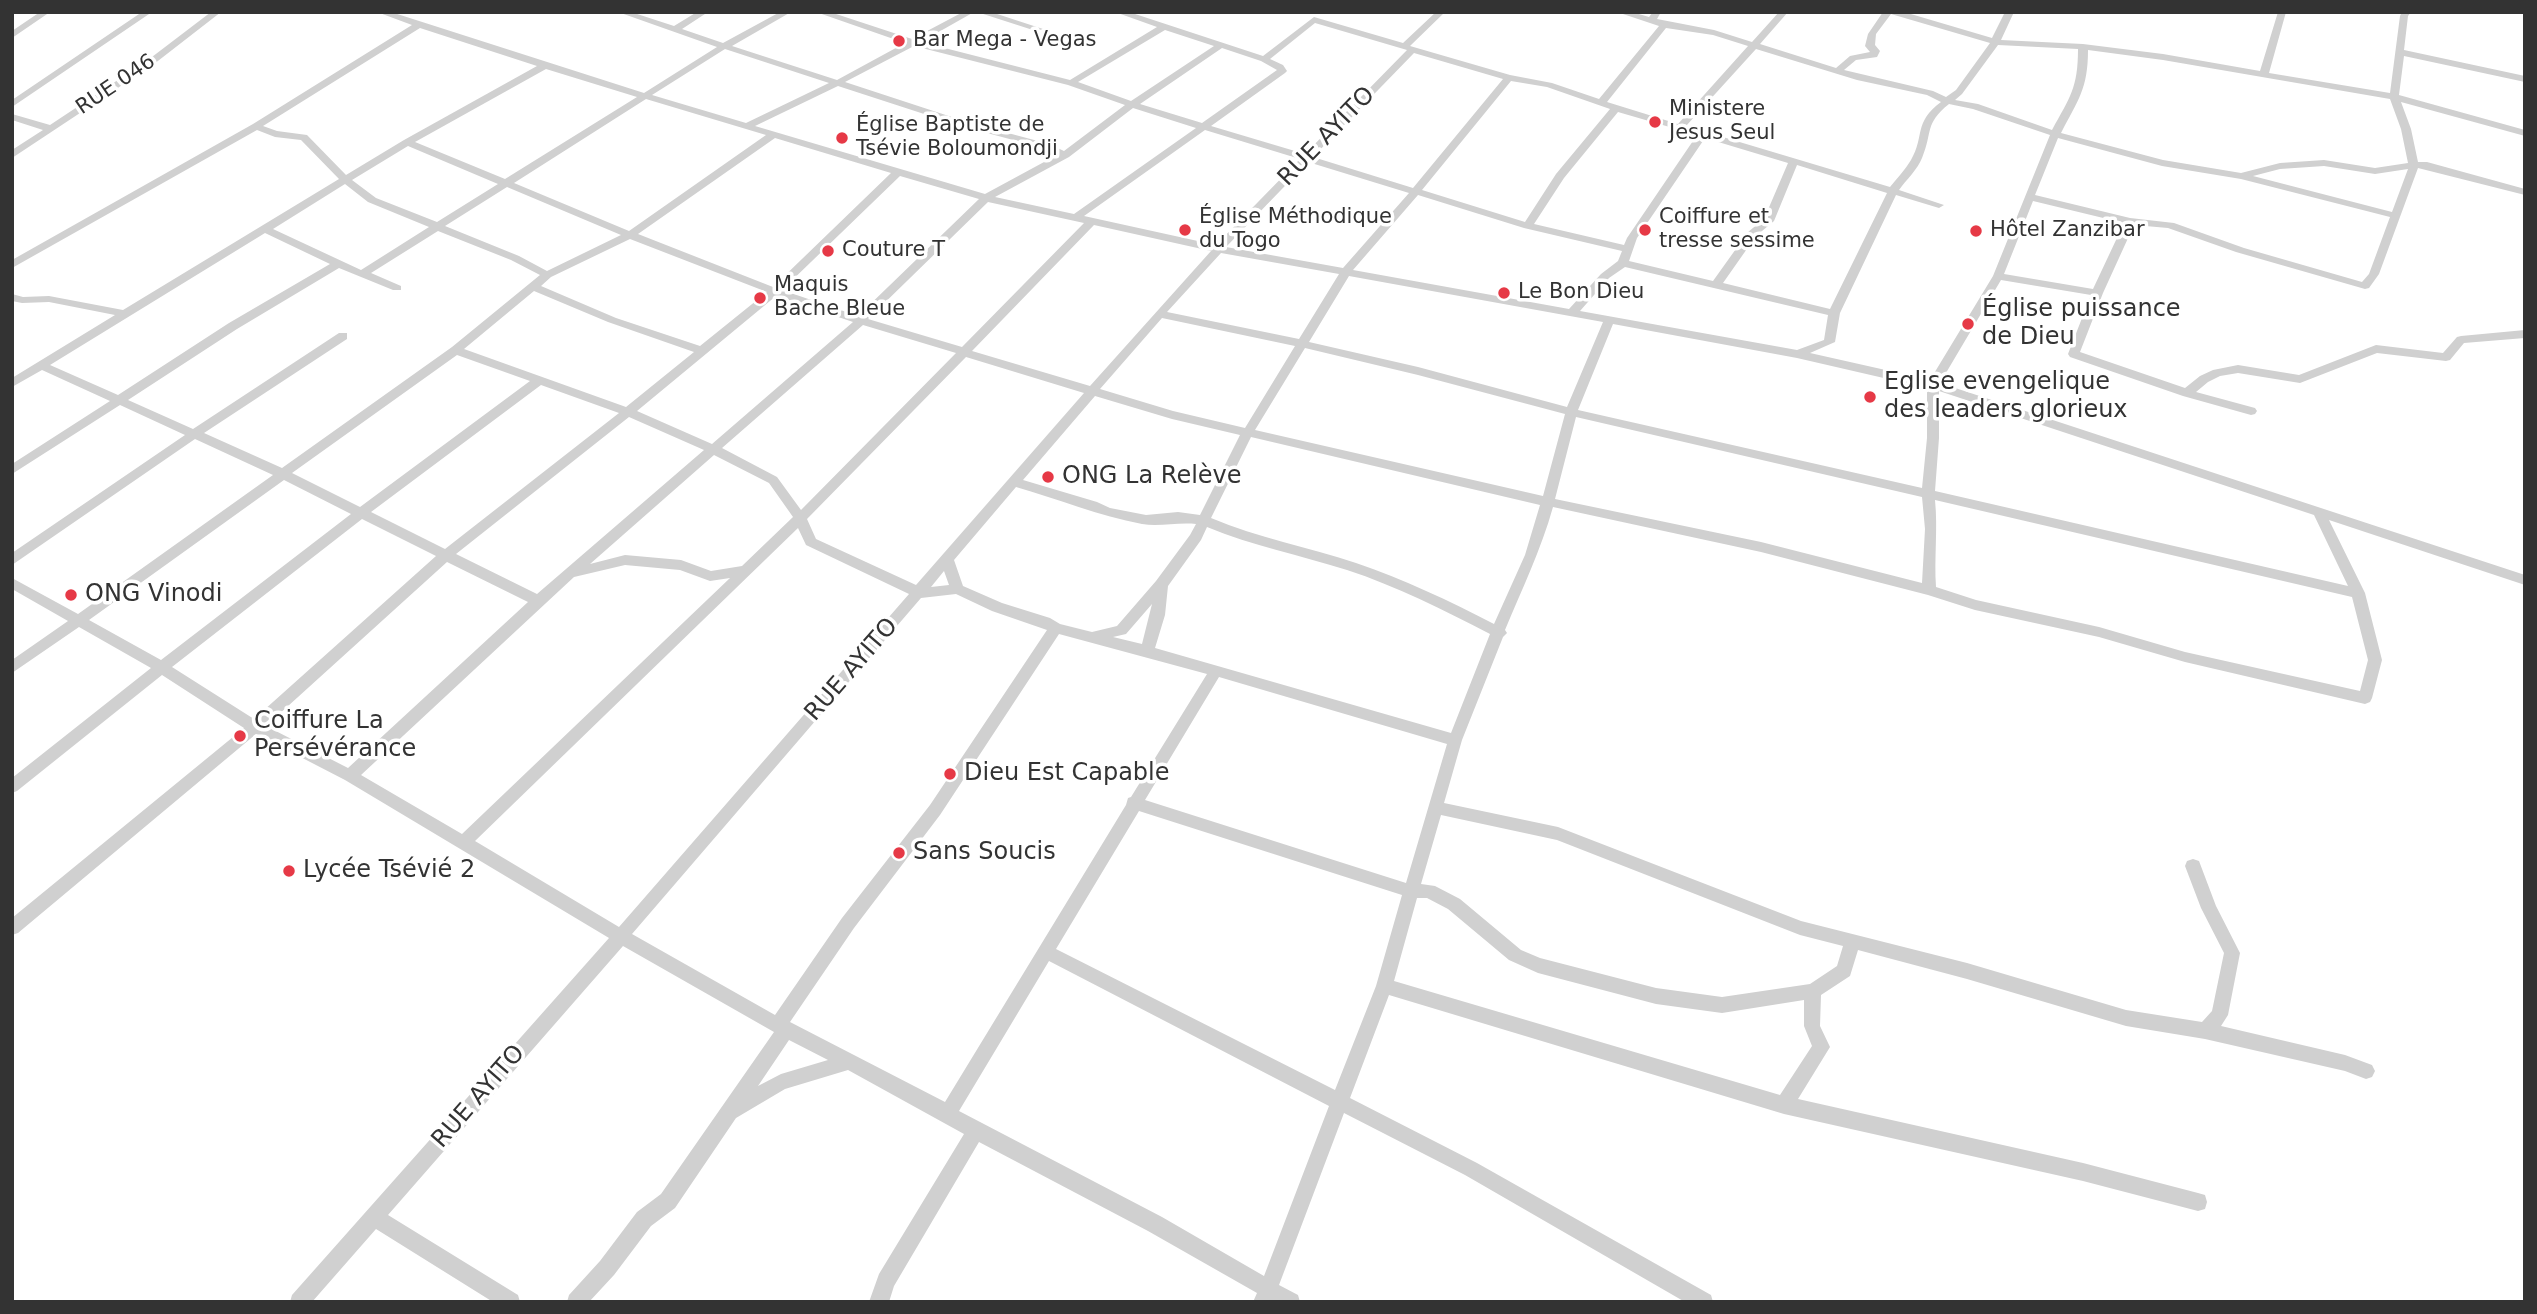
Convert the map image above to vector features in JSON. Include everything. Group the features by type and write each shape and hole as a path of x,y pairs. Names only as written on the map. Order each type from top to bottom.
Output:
{"street":[{"path":"12,35 46,12"},
{"path":"12,104 148,12"},
{"name":"RUE 046","path":"12,155 151,62 217,12"},
{"path":"381,12 544,66 986,198 1218,248 1797,355 1933,386 2525,580"},
{"path":"401,18 412,12"},
{"path":"622,12 964,124 1046,146 1065,155"},
{"path":"674,30 704,12"},
{"path":"362,274 724,46 787,12"},
{"path":"820,12 915,43 1071,83 1206,128 1528,226 1627,249"},
{"path":"746,127 915,43 970,12"},
{"path":"981,12 1039,29"},
{"path":"1074,219 1206,128 1282,71 1264,59 1119,12"},
{"name":"RUE AYITO","path":"299,1302 920,593 1159,314 1441,12"},
{"path":"1621,12 1654,16 1664,25 1714,33 1838,71 1930,93 1947,101 1975,106 2054,134 2162,163 2241,176 2393,215"},
{"path":"1681,126 1784,12"},
{"path":"1838,71 1845,61 1858,55 1874,55 1875,51 1870,46 1872,34 1888,12"},
{"path":"1894,12 1995,42 2083,47 2264,74 2394,97 2524,132 2525,120"},
{"path":"1797,355 1829,342 1834,313 1893,190 1917,159 1919,143 1932,113 1959,92 1995,42 2010,12"},
{"path":"2264,74 2282,12"},
{"path":"2029,197 2130,221 2170,225 2241,250 2365,286 2374,274 2393,215 2414,166 2406,129 2394,97 2404,16 2407,12"},
{"path":"1264,59 1314,20 1509,78 1549,85 1939,205"},
{"path":"12,265 256,126 420,24"},
{"path":"1602,102 1664,25"},
{"path":"1071,83 1163,27"},
{"path":"350,776 569,573 861,321 986,198 1065,155 1109,120 1219,46"},
{"path":"1929,590 1931,529 1928,493 1933,438 1933,386 1998,276 2054,134 2083,76 2083,47"},
{"path":"2400,52 2525,79"},
{"path":"12,383 407,142 544,66"},
{"path":"1091,637 1121,630 1161,585 1196,537 1236,452 1347,271 1454,147 1509,78"},
{"path":"1528,226 1560,176 1616,107"},
{"path":"12,117 51,129"},
{"path":"256,126 275,134 303,137 345,180 372,200 515,258 547,275"},
{"path":"1572,313 1605,276 1623,263 1627,249 1703,133"},
{"path":"12,668 456,350 547,275 630,235 774,135"},
{"path":"407,142 630,235 775,291 861,321 1091,392 1249,433 1549,502 1761,547 1929,590 1975,605 2099,632 2185,657 2365,698 2375,660 2358,593 2319,513"},
{"path":"1717,284 1752,234 1769,221 1794,160"},
{"path":"2241,176 2280,166 2324,163 2375,171 2423,164 2525,192"},
{"path":"13,927 256,727 445,556 628,412 775,291 898,172"},
{"path":"2130,221 2097,293 2074,354 2187,393 2251,411"},
{"path":"464,842 801,519 967,352 1091,222"},
{"path":"265,229 338,264 397,288"},
{"path":"1623,263 1834,313"},
{"path":"12,470 117,400 338,264"},
{"path":"1998,276 2097,293"},
{"path":"534,287 612,320 702,351"},
{"path":"12,297 22,300 49,299 126,314"},
{"path":"1159,314 1303,342 1493,389 1571,412 2358,593"},
{"path":"1265,1295 1384,986 1455,740 1500,633 1511,599 1523,579 1549,502 1571,412 1609,321"},
{"path":"2187,393 2204,379 2238,369 2300,379 2376,349 2446,357 2461,340 2525,334"},
{"path":"12,560 194,434 343,337"},
{"path":"456,350 628,412 713,449 773,480 801,519 811,542 920,593 957,589 1056,628 1146,651 1455,740"},
{"path":"41,365 283,474 538,601"},
{"path":"12,787 161,667 360,513 539,380"},
{"path":"1014,482 1093,505 1107,512 1146,520 1178,517 1203,520 1244,537 1352,567 1448,606 1500,633"},
{"path":"569,573 625,560 681,565 710,576 747,570"},
{"path":"947,560 957,589"},
{"path":"12,583 161,667 256,727 350,776 439,830 464,842 620,937 782,1027 1155,1224 1265,1295 1292,1302"},
{"path":"1146,651 1158,615 1161,585"},
{"path":"576,1302 607,1268 644,1219 668,1201 730,1112 848,923 935,810 1056,628"},
{"path":"948,1113 1133,803 1215,672"},
{"path":"1133,803 1410,891 1429,891 1454,904 1515,955 1538,965 1656,996 1722,1005 1813,991 1844,971 1852,942"},
{"path":"1436,808 1558,834 1800,929 1966,971 2126,1018 2205,1031 2346,1063 2366,1071"},
{"path":"2193,866 2209,908 2232,953 2220,1015 2205,1031"},
{"path":"1045,951 1471,1169 1704,1302"},
{"path":"1384,986 1784,1105 2083,1172 2198,1202"},
{"path":"1784,1105 1821,1047 1812,1026 1813,991"},
{"path":"730,1112 781,1082 849,1062"},
{"path":"879,1302 886,1281 976,1130"},
{"path":"374,1217 511,1302"}],"place":[{"name":"Bar Mega - Vegas","path":"899,41"},
{"name":"Ministere Jesus Seul","path":"1655,122"},
{"name":"Église Baptiste de Tsévie Boloumondji","path":"842,138"},
{"name":"Église Méthodique du Togo","path":"1185,230"},
{"name":"Coiffure et tresse sessime","path":"1645,230"},
{"name":"Hôtel Zanzibar","path":"1976,231"},
{"name":"Couture T","path":"828,251"},
{"name":"Le Bon Dieu","path":"1504,293"},
{"name":"Maquis Bache Bleue","path":"760,298"},
{"name":"Église puissance de Dieu","path":"1968,324"},
{"name":"Eglise evengelique des leaders glorieux","path":"1870,397"},
{"name":"ONG La Relève","path":"1048,477"},
{"name":"ONG Vinodi","path":"71,595"},
{"name":"Coiffure La Persévérance","path":"240,736"},
{"name":"Dieu Est Capable","path":"950,774"},
{"name":"Sans Soucis","path":"899,853"},
{"name":"Lycée Tsévié 2","path":"289,871"}]}
